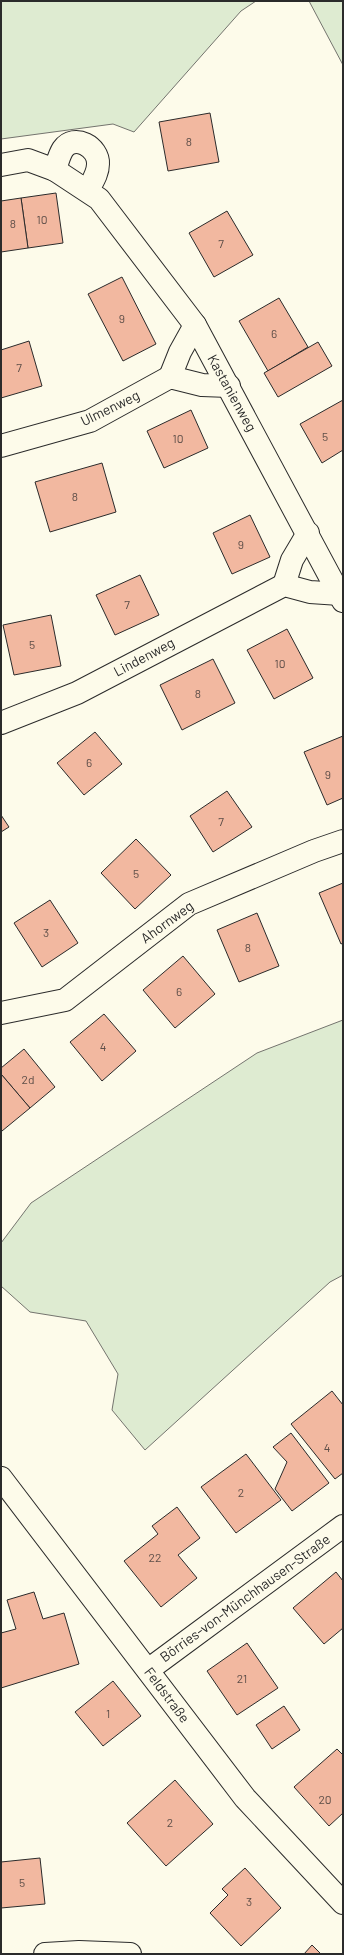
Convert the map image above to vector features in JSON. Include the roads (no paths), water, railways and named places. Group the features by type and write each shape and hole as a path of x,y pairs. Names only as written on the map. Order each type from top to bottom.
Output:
{"street":[{"path":"1,165 28,160 55,170 93,194 99,165 97,155 89,146 79,142 68,144 62,150 55,170"},
{"name":"Kastanienweg","path":"93,194 195,325 308,533 341,598"},
{"path":"195,325 180,352 170,377 202,385 229,386"},
{"name":"Ulmenweg","path":"1,446 90,421 170,377"},
{"path":"308,533 292,560 284,585 341,598"},
{"name":"Lindenweg","path":"1,723 77,693 284,585"},
{"name":"Ahornweg","path":"1,1013 65,1000 189,904 343,841"},
{"name":"Feldstraße","path":"1,1478 245,1798 343,1904"},
{"name":"Börries-von-Münchhausen-Straße","path":"148,1670 343,1526"},
{"path":"45,1954 79,1952 130,1954"}]}
